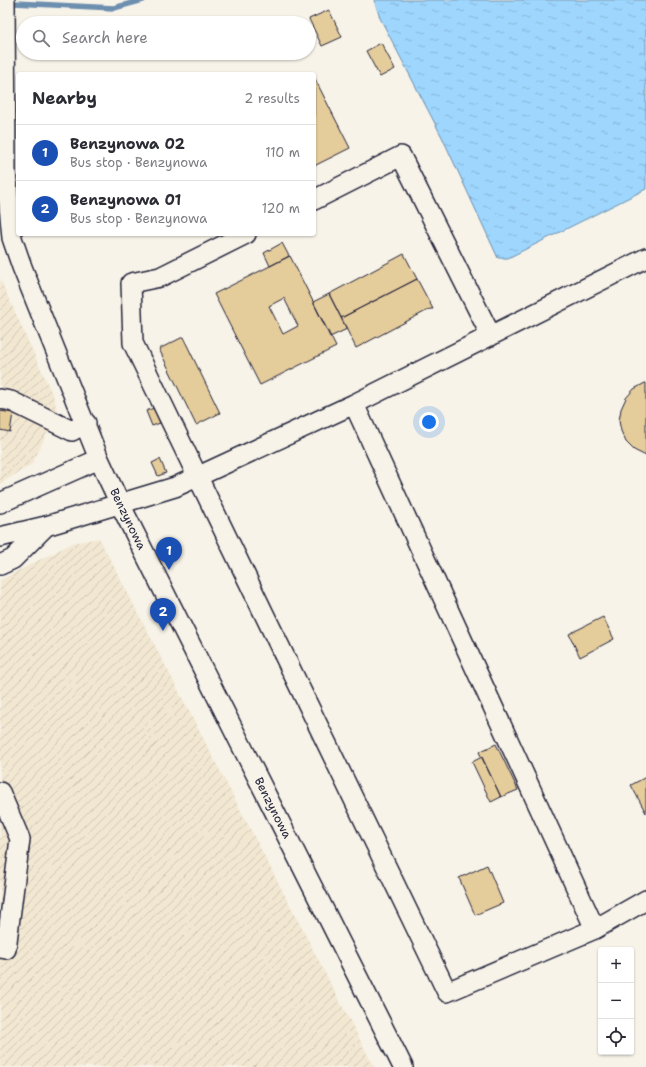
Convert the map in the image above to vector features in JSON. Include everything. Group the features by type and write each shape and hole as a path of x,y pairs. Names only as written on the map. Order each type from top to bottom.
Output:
{"street":[{"name":"Benzynowa","path":"5,0 3,43 6,172 12,238 22,267 100,459 120,504 404,1067"},
{"path":"316,199 401,156 491,336"},
{"path":"242,236 160,277 131,283 133,343 447,992 595,929 646,900"},
{"path":"0,537 46,526 175,487 354,404 646,258"},
{"path":"0,399 11,401 72,431 86,423"},
{"path":"354,404 595,929"},
{"path":"0,503 100,459"},
{"path":"0,565 13,559 46,526"},
{"path":"0,792 20,838 6,949 0,948"}],"shaded area":[{"path":"0,279 54,398 57,413 32,464 0,484"},
{"path":"99,538 374,1067 0,1067 0,580 73,543"}],"water":[{"path":"374,0 646,0 646,189 508,258 498,258 442,137 380,18"}],"building":[{"path":"329,10 342,37 322,46 316,34 316,16"},
{"path":"381,43 395,69 380,77 366,51"},
{"path":"316,81 350,148 316,165"},
{"path":"282,243 289,256 270,266 264,253"},
{"path":"404,254 417,279 341,318 329,294"},
{"path":"290,256 336,347 260,385 214,294","holes":["284,298 298,326 283,334 269,306"]},
{"path":"417,279 433,309 430,309 356,348 341,318"},
{"path":"329,294 347,329 330,337 313,302"},
{"path":"183,337 220,413 196,425 159,349"},
{"path":"645,383 646,456 634,450 626,442 621,431 619,421 621,409 626,398 634,389"},
{"path":"154,408 160,423 152,426 146,411"},
{"path":"0,411 13,413 10,432 0,430"},
{"path":"160,459 166,473 158,476 152,463"},
{"path":"603,617 614,639 580,657 569,634"},
{"path":"496,744 518,790 501,797 479,752"},
{"path":"482,757 501,797 491,802 472,762"},
{"path":"646,777 646,813 631,785"},
{"path":"487,865 503,903 475,915 459,878"}],"waterway":[{"path":"14,3 114,8 143,0"}],"place":[{"name":"Benzynowa 02","path":"169,570"},
{"name":"Benzynowa 01","path":"163,631"}]}
